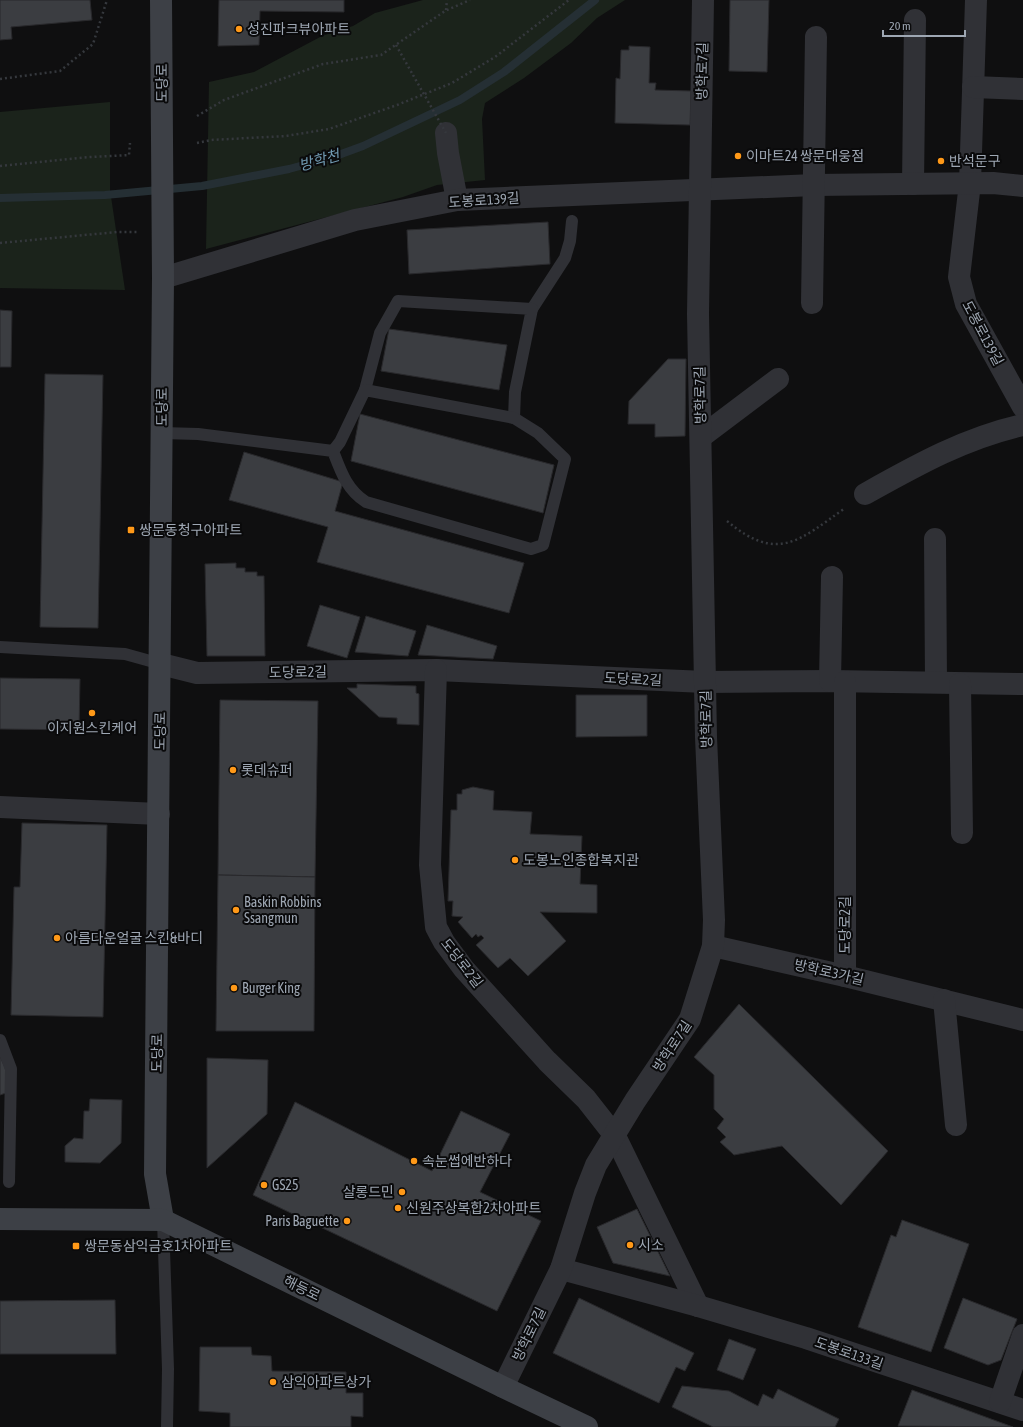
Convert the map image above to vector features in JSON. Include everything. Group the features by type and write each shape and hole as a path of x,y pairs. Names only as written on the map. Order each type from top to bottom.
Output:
{"main road":[{"name":"도당로","path":"161,0 163,278 161,664 155,1174 163,1220"},
{"name":"해등로","path":"0,1219 163,1220 502,1387 587,1427"}],"street":[{"name":"도봉로139길","path":"976,0 970,183 960,277 966,304 1023,407"},
{"name":"방학로7길","path":"502,1387 561,1269 584,1193 596,1165 635,1102 690,1019 713,946 714,920 706,737 702,437 698,314 703,2"},
{"path":"913,184 915,20"},
{"path":"812,303 816,37"},
{"path":"973,87 1023,89"},
{"path":"446,134 457,200"},
{"name":"도봉로139길","path":"163,278 355,220 457,200 814,185 970,183 1023,186"},
{"path":"702,437 778,379"},
{"path":"865,494 930,458 992,432 1023,425"},
{"path":"935,539 936,682"},
{"name":"도당로2길","path":"832,577 838,681 846,976"},
{"name":"도당로2길","path":"161,664 197,673 436,670 705,682 838,681 1023,684"},
{"name":"도당로2길","path":"436,670 430,865 436,927 444,942 464,969 547,1061 586,1099 615,1136"},
{"path":"960,684 962,833"},
{"path":"0,807 159,814"},
{"name":"방학로3가길","path":"713,946 944,1000 1022,1014"},
{"path":"944,1000 956,1125"},
{"path":"615,1136 698,1306"},
{"name":"도봉로133길","path":"561,1269 698,1306 806,1338 1023,1410"},
{"path":"1000,1402 1023,1334"}],"lane":[{"path":"514,418 514,392 532,309 565,258 570,241 572,222"},
{"path":"334,451 340,442 365,390 380,333 398,301 532,309"},
{"path":"334,451 341,473 354,495 366,502 531,549 543,545 565,459 538,433 514,418 365,390"},
{"path":"162,433 198,434 334,451"},
{"path":"0,647 125,654 161,664"},
{"path":"0,1040 11,1069 9,1182"},
{"path":"163,1220 168,1369 167,1427"}],"path":[{"path":"0,78 60,71 93,44 107,0"},
{"path":"446,11 447,0"},
{"path":"198,116 224,100 323,64 380,55 446,11 470,0"},
{"path":"197,143 211,140 286,136 329,129 397,105 452,83 495,57 569,0"},
{"path":"396,45 446,134"},
{"path":"0,166 90,157 129,155 130,143"},
{"path":"0,243 163,227"},
{"path":"703,506 719,513 743,534 758,541 780,545 806,536 865,494"}],"shaded area":[{"path":"423,0 625,0 597,18 571,43 524,78 485,103 482,119 485,180 437,185 403,197 206,249 209,82 254,72 322,36 353,26 375,13"},
{"path":"110,102 110,190 125,290 0,288 0,112"}],"building":[{"path":"0,0 90,0 92,20 11,27 12,39 0,40"},
{"name":"성진파크뷰아파트","path":"219,0 344,0 344,12 260,11 259,45 218,46"},
{"path":"730,0 769,0 767,72 729,71"},
{"path":"629,46 650,47 649,83 656,83 655,90 691,91 690,125 615,123 616,78 620,79 621,50 629,50"},
{"path":"548,222 550,264 409,274 407,230"},
{"path":"0,310 12,311 11,367 0,367"},
{"path":"389,329 507,345 499,390 381,371"},
{"path":"668,359 686,359 685,436 655,437 655,424 628,424 629,401"},
{"path":"45,374 103,375 98,628 40,627"},
{"path":"360,414 554,465 543,513 351,461"},
{"path":"244,452 343,482 335,511 524,563 509,613 317,562 328,527 229,500"},
{"path":"236,563 236,568 245,568 245,572 257,572 257,576 264,576 265,656 207,656 205,564"},
{"path":"320,605 360,617 347,658 307,646"},
{"path":"366,616 416,631 408,656 355,652"},
{"path":"427,625 497,646 493,659 418,655"},
{"path":"0,678 80,679 79,730 0,729"},
{"path":"357,684 416,686 416,693 419,694 419,725 397,724 397,718 379,717 347,688 357,688"},
{"path":"576,695 647,695 647,736 576,737"},
{"path":"220,700 318,701 315,877 218,875"},
{"name":"도봉노인종합복지관","path":"473,787 494,791 493,810 532,812 530,834 582,836 580,884 597,885 597,913 540,912 566,941 528,976 510,958 498,968 476,945 484,938 481,935 478,937 476,934 472,938 458,922 463,917 452,916 453,901 448,901 451,810 457,810 457,794 462,794 462,790"},
{"path":"22,823 107,825 103,1017 11,1015 14,887 20,887"},
{"path":"218,875 315,877 314,1031 216,1031"},
{"path":"739,1004 888,1151 841,1205 782,1146 734,1155 720,1142 726,1137 717,1128 724,1119 714,1109 714,1075 694,1057"},
{"path":"0,1056 6,1070 6,1093 0,1095"},
{"path":"207,1058 268,1060 267,1114 207,1168"},
{"path":"90,1099 122,1100 121,1143 100,1163 65,1162 65,1146 74,1138 83,1139 84,1111 89,1111"},
{"name":"신원주상복합2차아파트","path":"295,1102 432,1171 461,1111 510,1134 480,1192 541,1221 497,1311 253,1195"},
{"name":"시소","path":"637,1209 670,1276 613,1263 597,1227"},
{"path":"902,1220 969,1244 931,1352 858,1327 891,1235 896,1237"},
{"path":"579,1298 694,1353 685,1371 676,1367 659,1403 553,1353"},
{"path":"963,1298 1017,1319 1001,1360 988,1365 944,1348"},
{"path":"115,1300 116,1354 0,1354 0,1301"},
{"path":"729,1339 756,1349 743,1380 717,1370"},
{"name":"삼익아파트상가","path":"200,1347 251,1347 252,1355 271,1356 272,1371 346,1372 346,1393 363,1393 363,1417 351,1416 351,1427 230,1427 230,1413 199,1411"},
{"path":"682,1386 729,1391 758,1406 763,1394 773,1399 778,1389 839,1419 835,1427 713,1427 672,1407"},
{"path":"912,1390 1013,1427 898,1426"}],"waterway":[{"name":"방학천","path":"0,198 105,195 202,186 289,169 333,157 363,146 460,100 504,72 595,0"}],"place":[{"name":"성진파크뷰아파트","path":"239,29"},
{"name":"이마트24 쌍문대웅점","path":"738,156"},
{"name":"반석문구","path":"941,161"},
{"name":"쌍문동청구아파트","path":"131,530"},
{"name":"이지원스킨케어","path":"92,713"},
{"name":"롯데슈퍼","path":"233,770"},
{"name":"도봉노인종합복지관","path":"515,860"},
{"name":"Baskin Robbins Ssangmun","path":"236,910"},
{"name":"아름다운얼굴 스킨&바디","path":"57,938"},
{"name":"Burger King","path":"234,988"},
{"name":"속눈썹에반하다","path":"414,1161"},
{"name":"GS25","path":"264,1185"},
{"name":"살롱드민","path":"402,1192"},
{"name":"신원주상복합2차아파트","path":"398,1208"},
{"name":"Paris Baguette","path":"347,1221"},
{"name":"시소","path":"630,1245"},
{"name":"쌍문동삼익금호1차아파트","path":"76,1246"},
{"name":"삼익아파트상가","path":"273,1382"}]}
